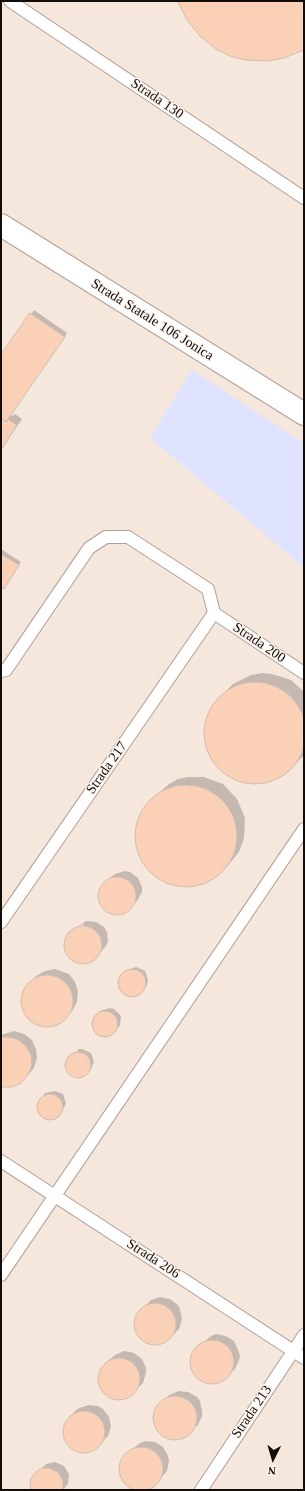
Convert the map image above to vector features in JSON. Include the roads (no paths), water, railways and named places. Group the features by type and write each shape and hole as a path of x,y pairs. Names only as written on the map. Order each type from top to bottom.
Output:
{"main road":[{"name":"Strada Statale 106 Jonica","path":"1,225 304,414"}],"lane":[{"name":"Strada 130","path":"10,1 304,198"},
{"path":"1,671 6,670 89,548 106,537 128,537 208,589 214,613"},
{"name":"Strada 200","path":"214,613 304,673"},
{"name":"Strada 217","path":"1,922 214,613"},
{"path":"1,1275 304,829"},
{"name":"Strada 206","path":"1,1161 304,1358"},
{"name":"Strada 213","path":"201,1490 304,1335"}]}
